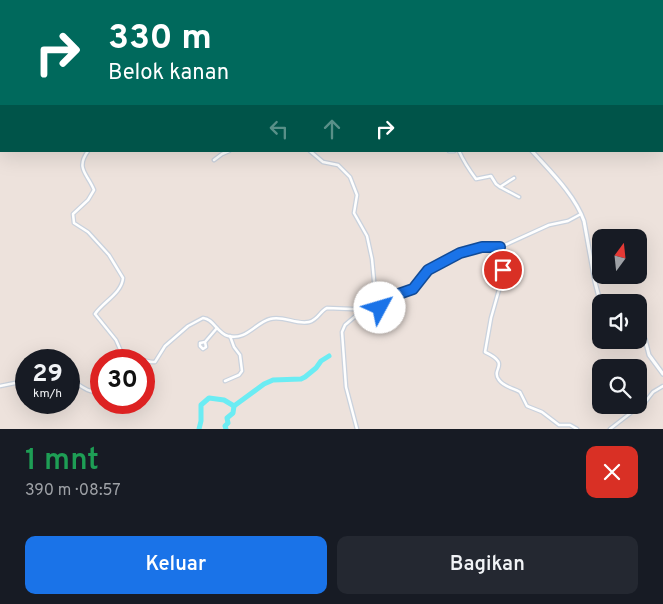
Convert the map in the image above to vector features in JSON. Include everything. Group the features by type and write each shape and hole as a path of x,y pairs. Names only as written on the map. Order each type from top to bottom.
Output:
{"street":[{"path":"88,152 83,161 83,170 94,190 88,200 73,214 72,220 74,224 87,231 109,255 123,278 123,282 95,314 116,340 120,349"},
{"path":"214,160 227,152"},
{"path":"311,152 325,163 339,166 350,177 356,194 354,212 368,242 375,287 374,292 364,308 345,325 342,334 346,387 357,429"},
{"path":"459,152 476,179 491,176 500,187 520,197"},
{"path":"533,152 569,194 582,214 598,294"},
{"path":"500,187 514,178"},
{"path":"155,362 166,346 188,326 199,319 209,319 224,334 230,336 246,334 272,318 305,323 314,320 326,308 351,310 364,308 379,309 387,298 413,289 428,270 464,251 482,247 500,247 549,225 568,221 582,214"},
{"path":"500,247 497,259 502,268 502,282 491,318 485,352 498,360 498,380 505,386 520,392 527,406 542,412 559,425 571,425 577,429"},
{"path":"205,342 217,328"},
{"path":"225,381 242,371 240,355 234,347 230,336"},
{"path":"647,347 649,355 663,374"},
{"path":"0,386 15,383"},
{"path":"610,429 646,401 652,392 663,386"}],"waterway":[{"path":"199,429 201,405 209,398 224,400 234,406 264,384 273,380 301,379 305,377 321,361 329,356"},
{"path":"226,429 227,418 233,413 234,406"}],"route":[{"path":"380,308 387,298 413,289 428,270 464,251 482,247 500,247 497,259 503,270"}]}
